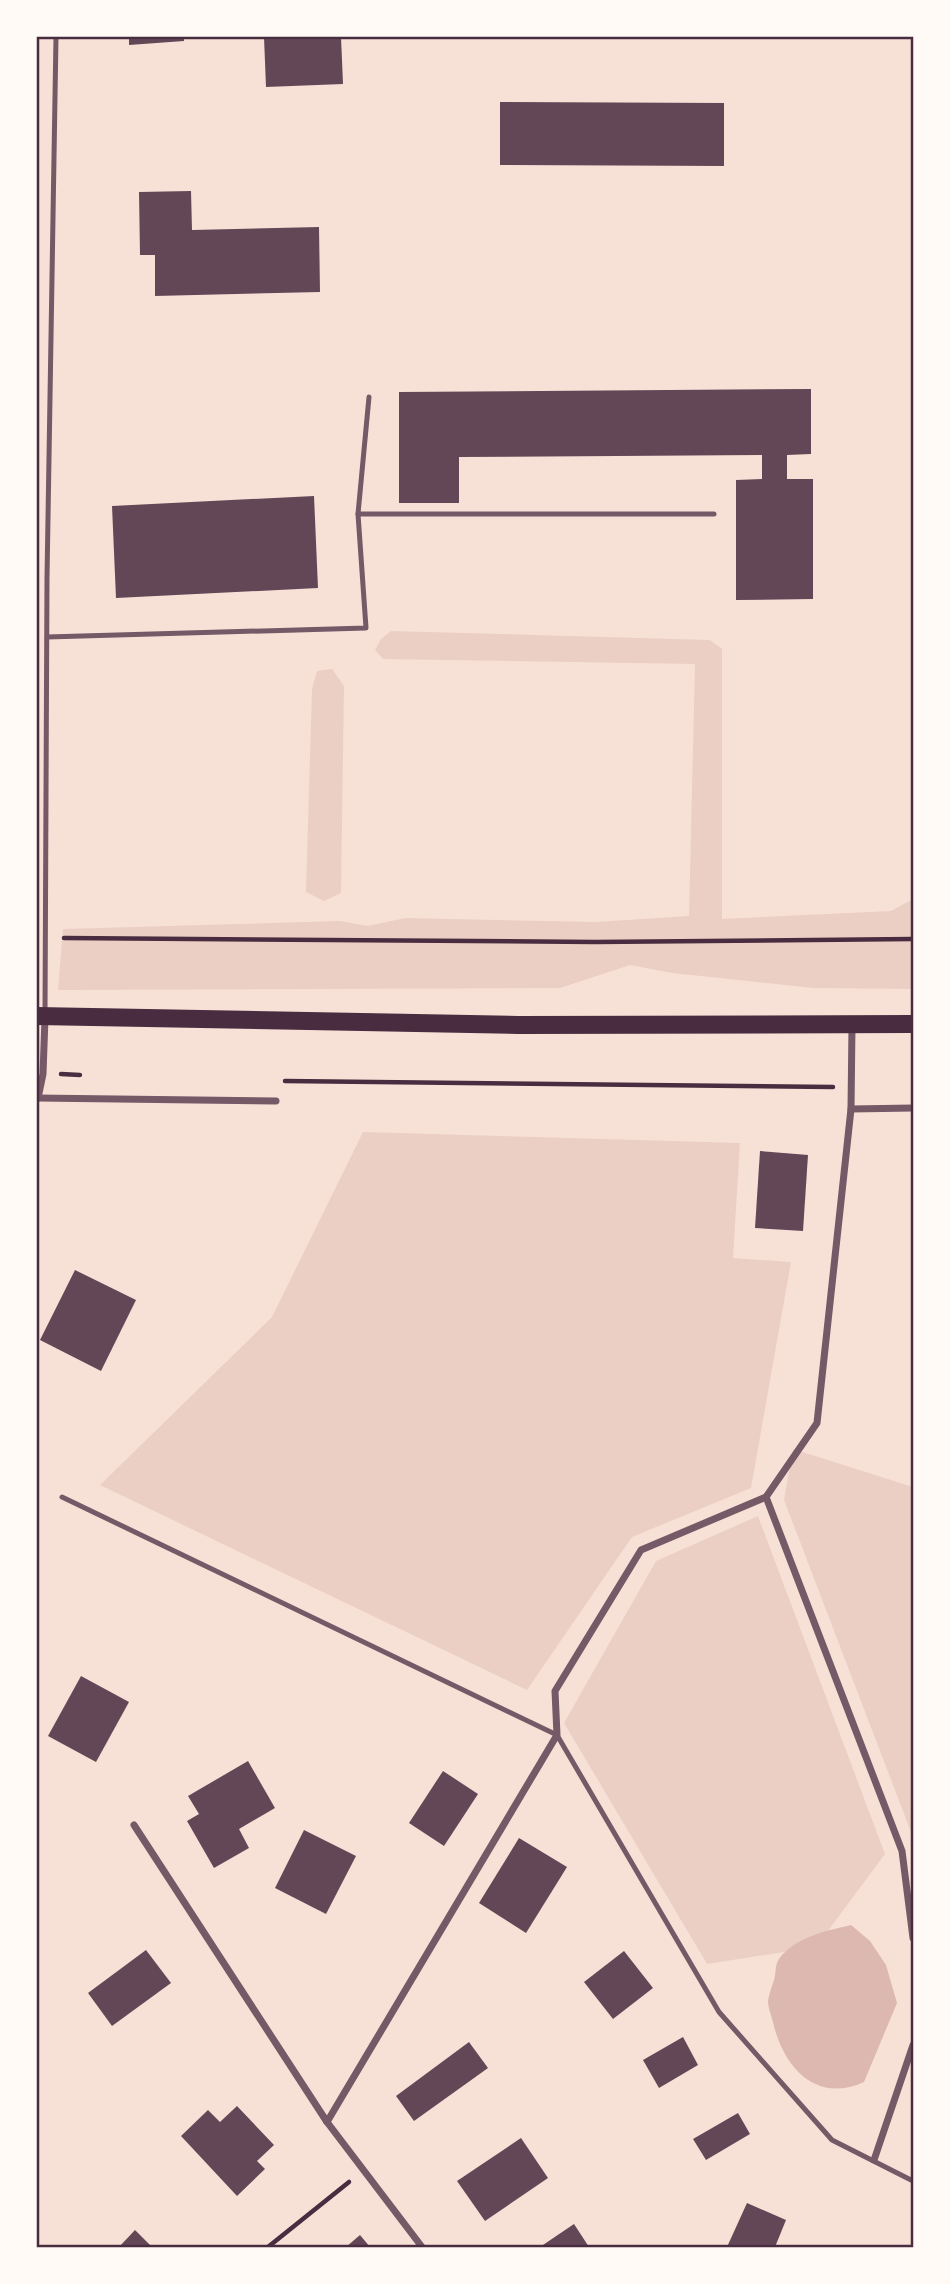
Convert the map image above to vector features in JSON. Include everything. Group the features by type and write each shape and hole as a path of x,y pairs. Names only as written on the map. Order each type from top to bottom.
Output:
{"main road":[{"path":"41,1016 518,1025 913,1024"}],"street":[{"path":"41,1016 43,1074 38,1098 276,1101"},
{"path":"327,2122 557,1735 555,1691 641,1550 766,1497 817,1423 850,1109 852,1025"},
{"path":"850,1109 913,1108"},
{"path":"766,1497 902,1851 913,1938"},
{"path":"134,1825 327,2122 422,2247"},
{"path":"874,2160 913,2045"}],"lane":[{"path":"41,1016 46,938 47,578 56,37"},
{"path":"47,637 366,628 358,513 369,397"},
{"path":"358,513 714,514"},
{"path":"37,577 47,578"},
{"path":"62,1497 557,1735 719,2012 832,2140 913,2181"}],"path":[{"path":"46,938 581,942 913,939"},
{"path":"43,1074 84,1075"},
{"path":"278,1081 709,1088 851,1087"},
{"path":"268,2247 364,2170"}],"shaded area":[{"path":"391,631 710,640 722,649 722,919 891,911 913,899 913,989 813,988 672,973 630,965 560,988 58,990 63,929 340,921 368,926 405,918 595,922 689,916 695,664 383,659 375,650 381,639"},
{"path":"332,669 344,686 341,893 324,901 306,892 312,689 317,671"},
{"path":"363,1132 740,1143 733,1258 791,1262 751,1488 632,1537 527,1690 100,1485 272,1317"},
{"path":"793,1449 913,1487 913,1833 784,1500"},
{"path":"758,1516 885,1854 816,1947 707,1964 564,1723 656,1561"},
{"path":"851,1925 870,1941 886,1965 897,2003 864,2082 847,2088 831,2088 817,2085 794,2067 778,2038 768,2001 777,1964 786,1951 812,1936"}],"building":[{"path":"129,37 184,37 184,41 129,45"},
{"path":"264,37 341,37 343,84 266,87"},
{"path":"500,102 724,103 724,166 500,165"},
{"path":"191,191 192,230 319,227 320,292 155,296 155,255 140,255 139,192"},
{"path":"811,389 811,454 787,455 787,479 813,479 813,599 736,600 736,480 762,479 762,455 459,457 459,503 399,503 399,392"},
{"path":"314,496 318,588 116,598 112,506"},
{"path":"760,1151 808,1155 803,1231 755,1228"},
{"path":"75,1270 136,1300 101,1371 40,1340"},
{"path":"81,1676 129,1702 96,1762 48,1736"},
{"path":"248,1761 275,1808 239,1829 249,1848 214,1868 187,1821 199,1814 188,1796"},
{"path":"443,1771 478,1794 444,1846 409,1823"},
{"path":"304,1830 356,1856 326,1914 275,1888"},
{"path":"519,1838 567,1867 526,1933 479,1903"},
{"path":"146,1950 171,1983 112,2026 88,1993"},
{"path":"624,1951 653,1988 613,2019 584,1982"},
{"path":"683,2037 698,2065 659,2088 643,2060"},
{"path":"469,2042 488,2068 414,2121 396,2096"},
{"path":"237,2106 274,2145 257,2161 265,2169 237,2196 181,2136 208,2110 220,2122"},
{"path":"738,2113 750,2134 706,2160 693,2139"},
{"path":"521,2138 548,2178 485,2221 457,2181"},
{"path":"747,2203 786,2220 775,2247 727,2247"},
{"path":"574,2224 589,2247 540,2247"},
{"path":"135,2230 152,2247 119,2247"},
{"path":"360,2235 370,2247 346,2247"}]}
